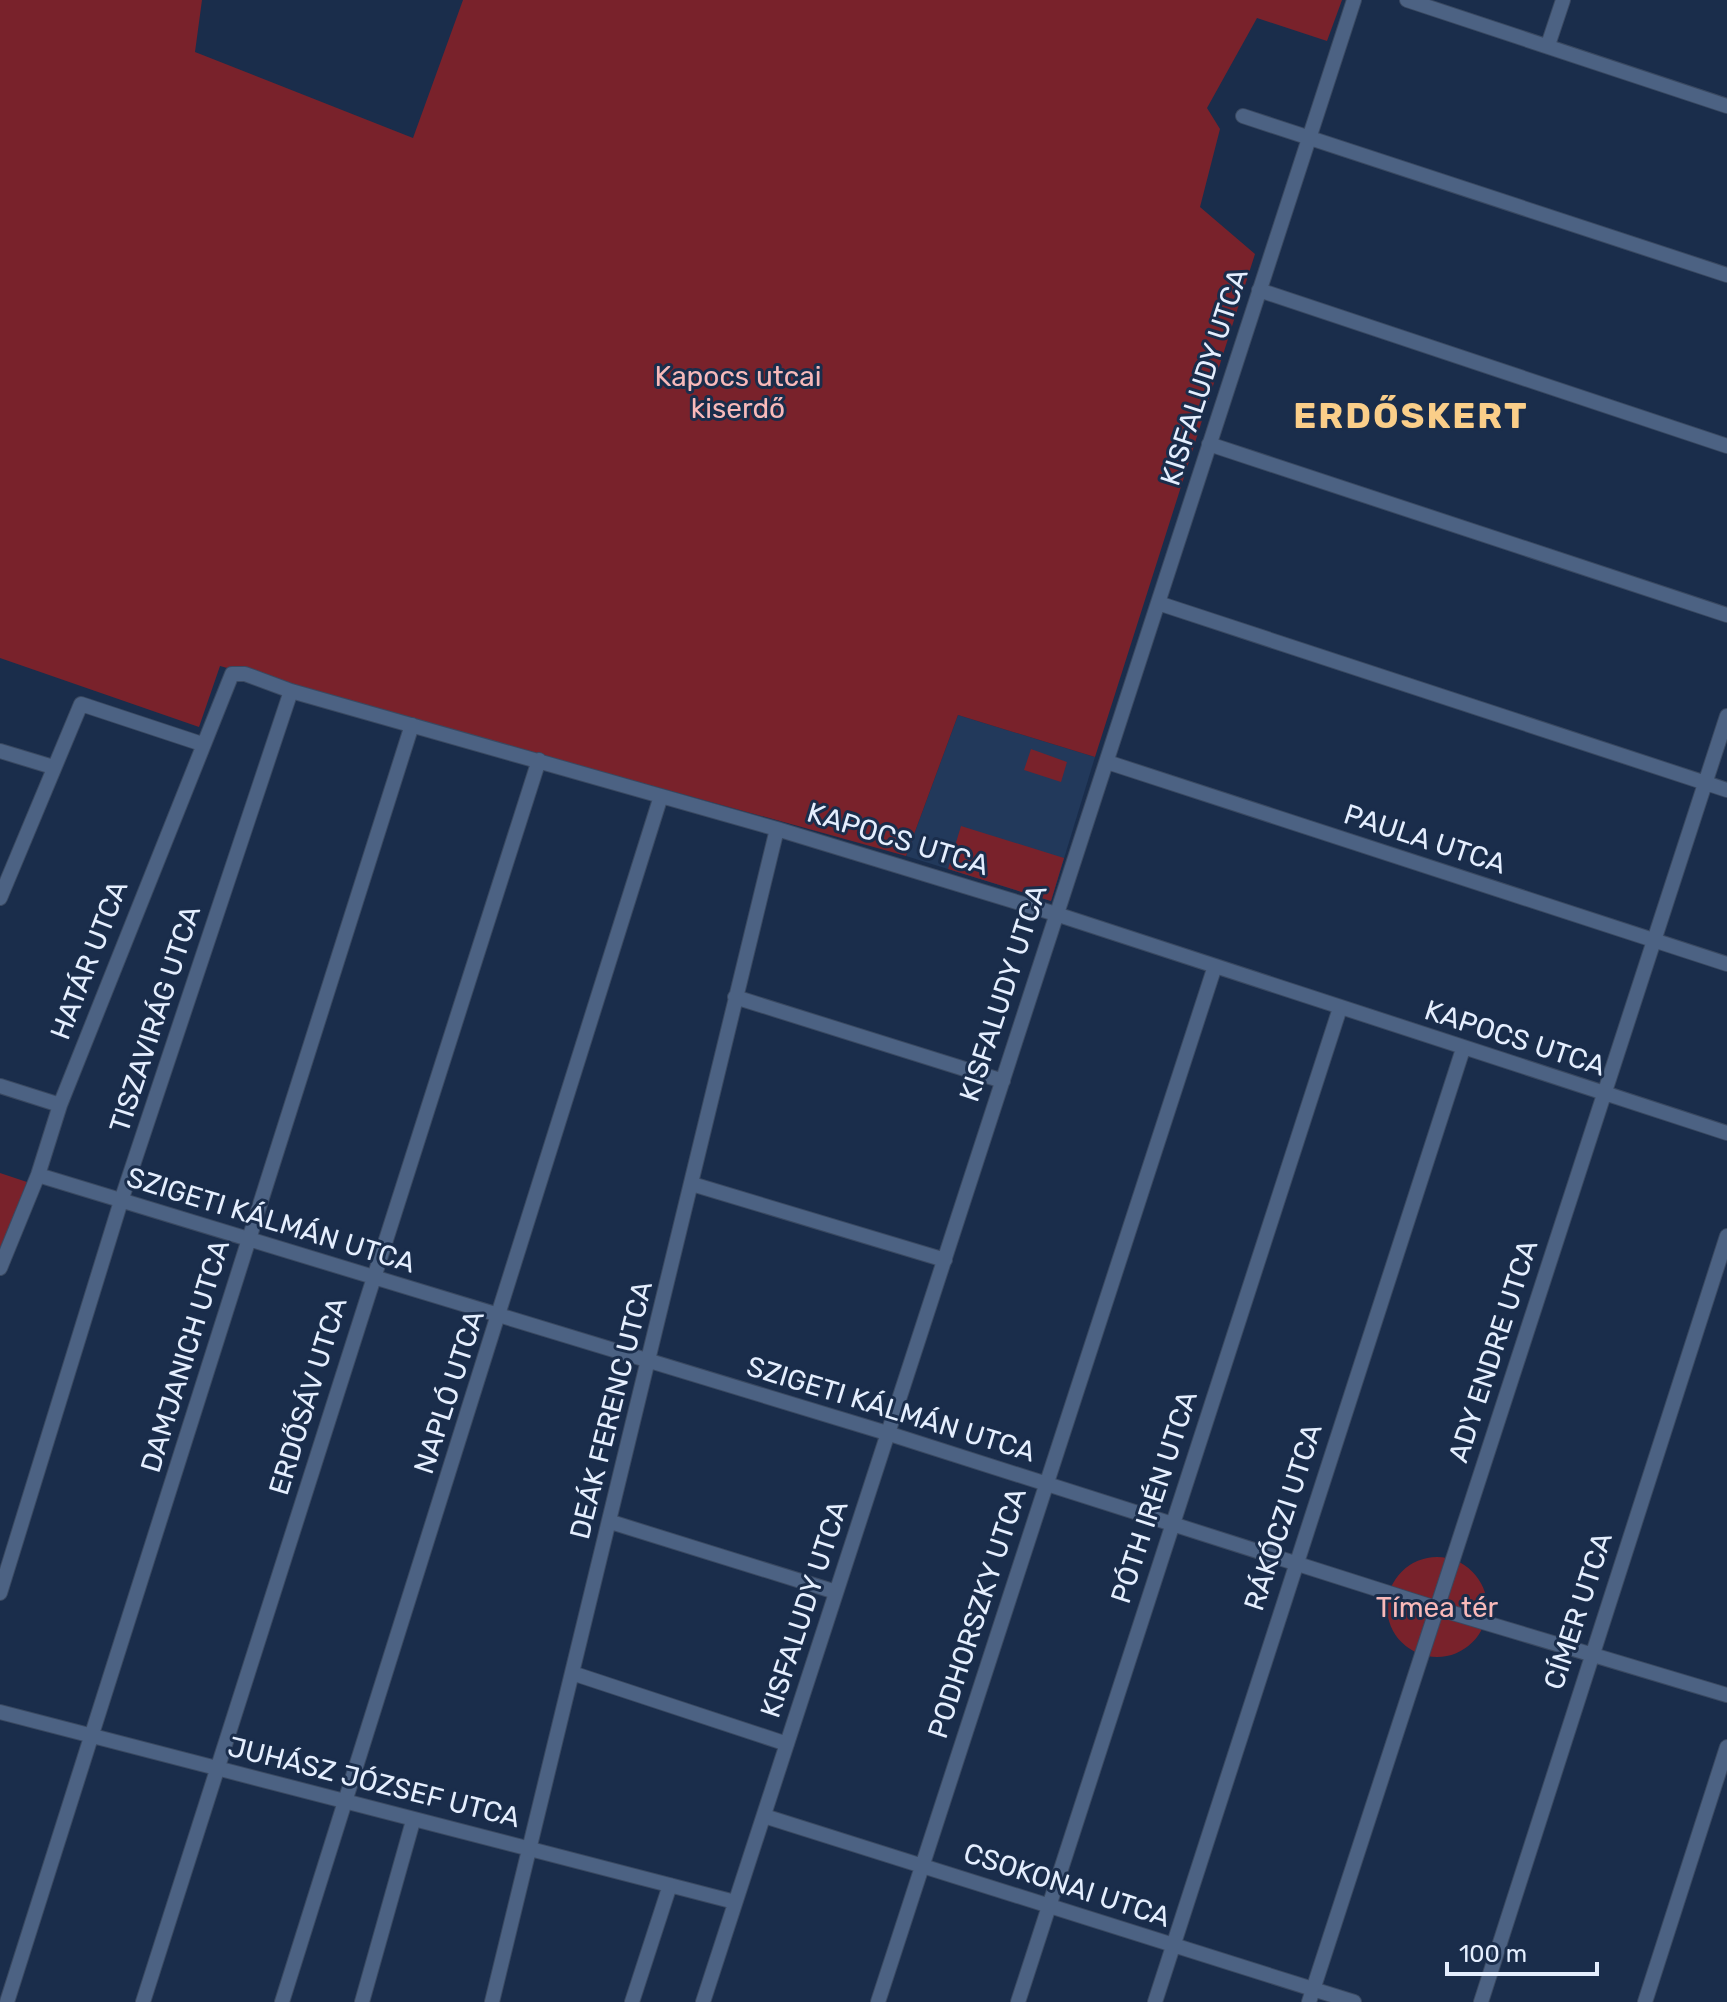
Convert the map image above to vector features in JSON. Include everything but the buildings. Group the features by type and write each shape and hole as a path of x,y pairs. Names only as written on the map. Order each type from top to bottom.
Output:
{"street":[{"name":"KISFALUDY UTCA","path":"703,2002 1354,0"},
{"path":"1407,0 1727,106"},
{"path":"1548,45 1563,0"},
{"path":"1243,116 1727,275"},
{"path":"1259,290 1727,446"},
{"path":"1209,444 1727,615"},
{"path":"1158,603 1727,790"},
{"name":"KAPOCS UTCA","path":"232,674 245,674 291,691 777,829 1056,914 1727,1133"},
{"name":"HATÁR UTCA","path":"0,1268 38,1175 60,1105 232,674"},
{"name":"TISZAVIRÁG UTCA","path":"0,1593 121,1201 291,691"},
{"path":"0,898 81,704 202,744"},
{"name":"ADY ENDRE UTCA","path":"1311,1996 1727,716"},
{"name":"DAMJANICH UTCA","path":"7,2002 94,1736 412,725"},
{"path":"0,751 53,767"},
{"name":"ERDŐSÁV UTCA","path":"143,2002 539,760"},
{"name":"PAULA UTCA","path":"1107,762 1727,964"},
{"name":"NAPLÓ UTCA","path":"282,2002 661,796"},
{"name":"DEÁK FERENC UTCA","path":"492,2002 777,829"},
{"name":"PODHORSZKY UTCA","path":"878,2002 1215,966"},
{"path":"735,997 1003,1081"},
{"name":"PÓTH IRÉN UTCA","path":"1018,2002 1340,1008"},
{"name":"RÁKÓCZI UTCA","path":"1155,2002 1463,1049"},
{"path":"0,1086 60,1105"},
{"name":"SZIGETI KÁLMÁN UTCA","path":"38,1175 890,1434 1436,1608 1727,1695"},
{"path":"692,1184 945,1260"},
{"name":"CÍMER UTCA","path":"1481,2002 1727,1236"},
{"path":"611,1522 836,1592"},
{"path":"572,1673 787,1744"},
{"name":"JUHÁSZ JÓZSEF UTCA","path":"0,1712 345,1804 735,1902"},
{"path":"1645,2002 1727,1747"},
{"name":"CSOKONAI UTCA","path":"764,1816 1049,1905 1311,1996 1354,2002"},
{"path":"362,2002 413,1821"},
{"path":"632,2002 670,1885"}],"shaded area":[{"path":"958,715 1095,757 1051,901 906,856"}],"green space":[{"name":"Kapocs utcai kiserdő","path":"0,0 202,0 195,52 413,138 463,0 1342,0 1327,41 1257,18 1207,108 1220,129 1200,207 1255,254 1095,757 958,715 906,856 220,666 199,727 0,658"},
{"path":"1031,749 1067,762 1061,782 1024,770"},
{"path":"961,826 1064,858 1051,901 948,869"},
{"path":"0,1173 27,1182 0,1250"},
{"name":"Tímea tér","path":"1437,1557 1456,1560 1473,1571 1484,1588 1487,1607 1484,1626 1473,1643 1456,1654 1437,1657 1418,1654 1401,1643 1390,1626 1387,1607 1390,1588 1401,1571 1418,1560"}],"district":[{"name":"ERDŐSKERT","path":"1411,415"}]}
